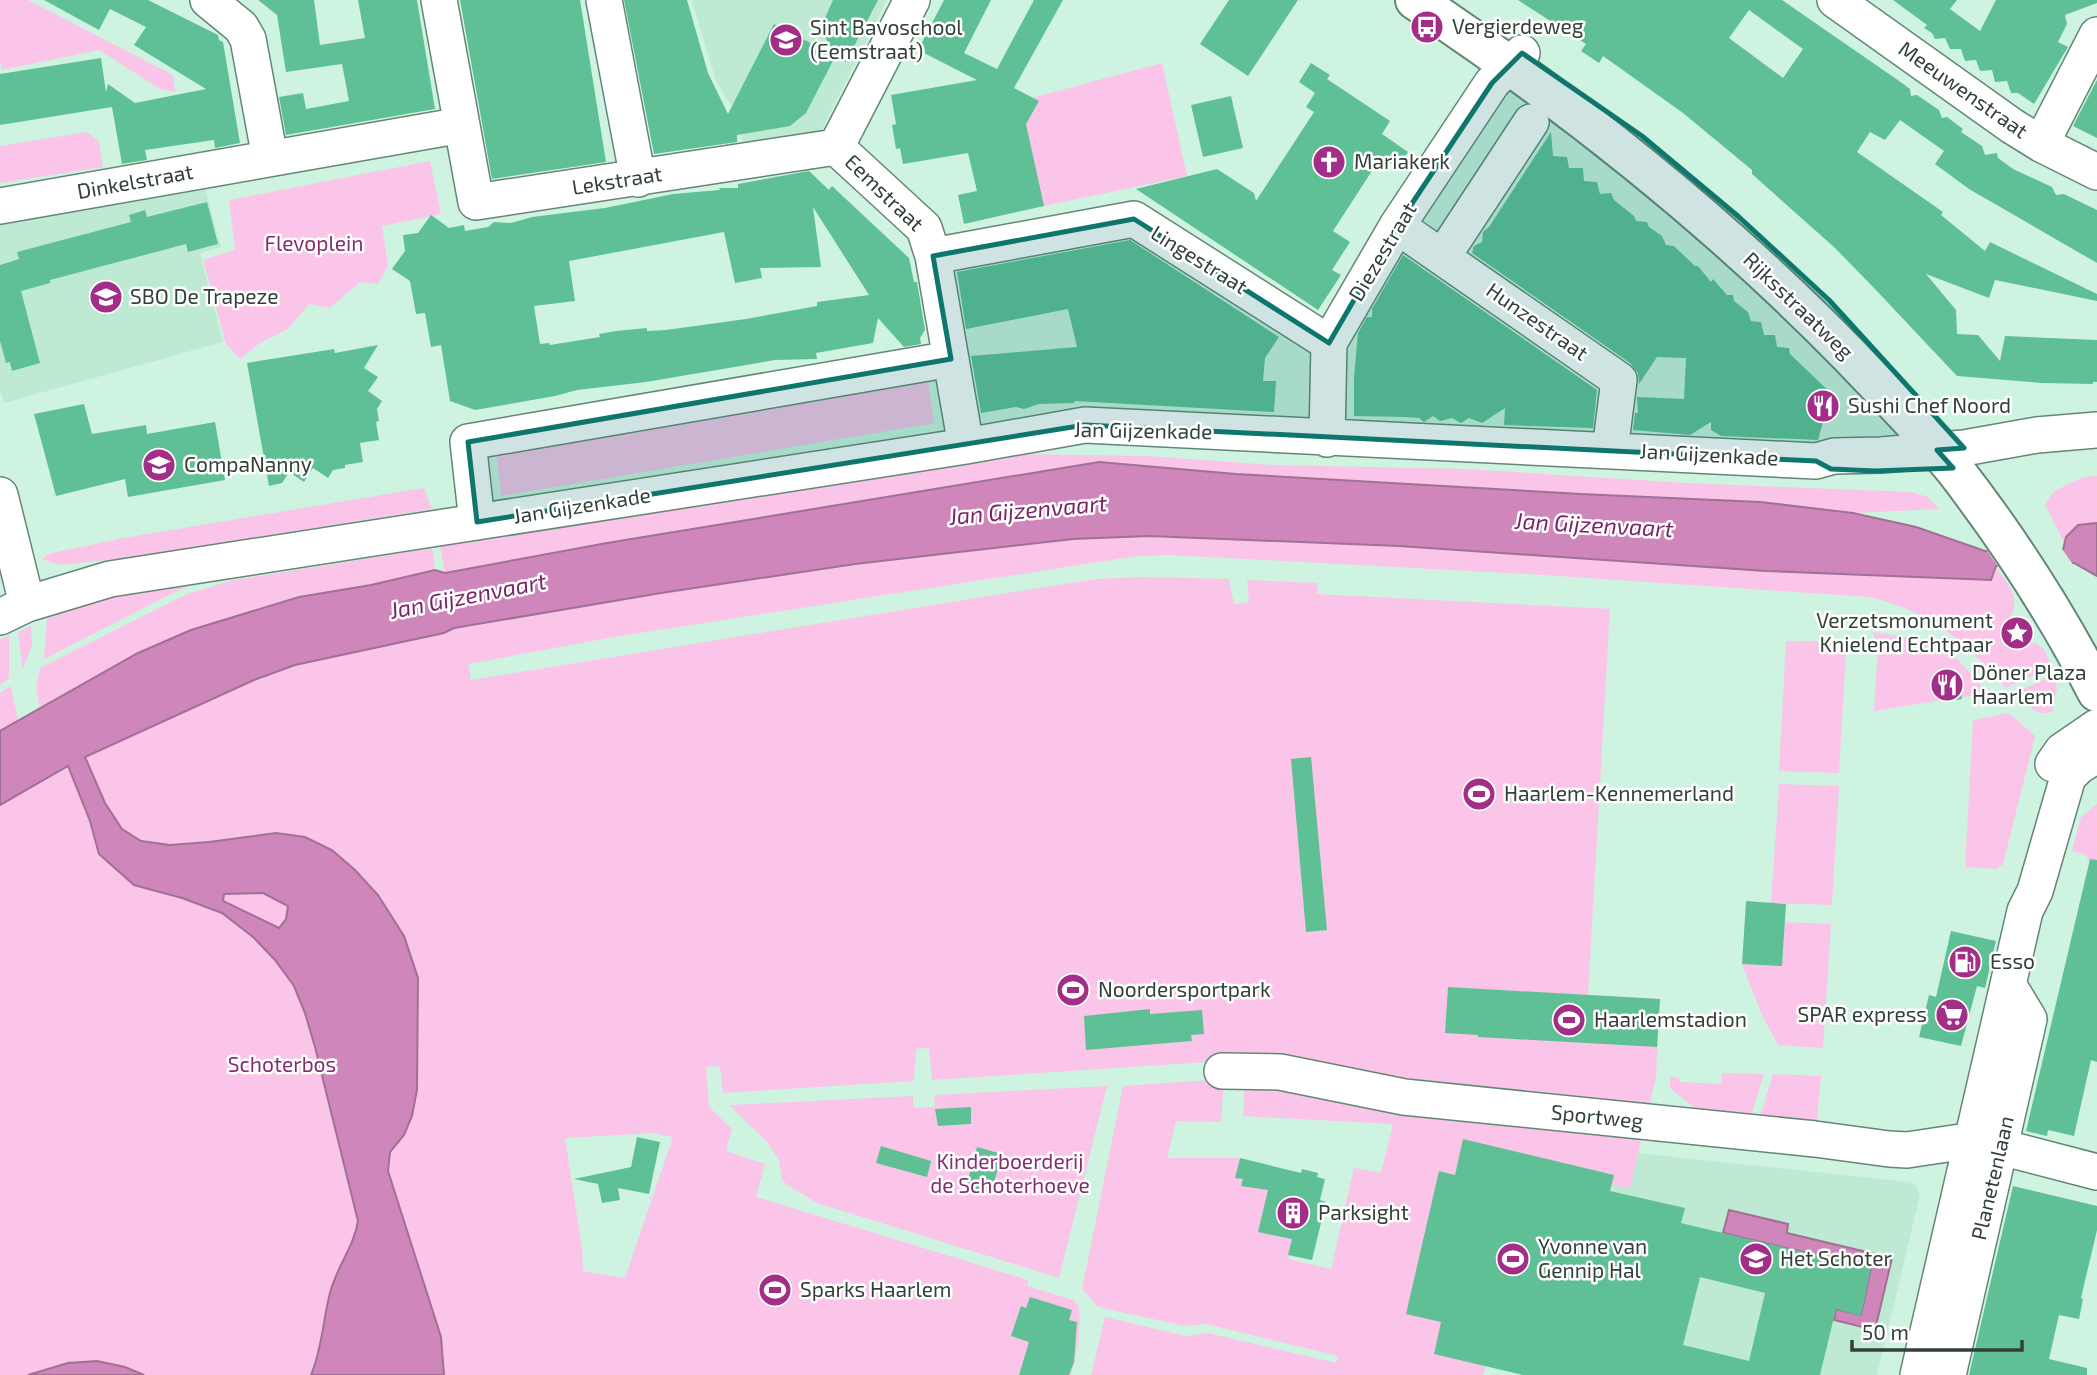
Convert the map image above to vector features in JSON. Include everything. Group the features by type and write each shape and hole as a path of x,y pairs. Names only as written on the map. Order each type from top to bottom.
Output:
{"main road":[{"name":"Rijksstraatweg","path":"1415,0 1515,60"},
{"name":"Rijksstraatweg","path":"1435,0 1515,60 1724,234 1958,458 2097,647"},
{"name":"Rijksstraatweg","path":"2030,558 2054,614 2097,692"}],"street":[{"path":"208,0 241,27 248,39 270,158 462,125 439,0"},
{"path":"604,0 638,178"},
{"name":"Eemstraat","path":"912,0 836,147 924,228 933,256 966,446"},
{"name":"Meeuwenstraat","path":"1835,0 2041,144 2097,172"},
{"path":"2041,144 2097,35"},
{"name":"Diezestraat","path":"1327,439 1329,343 1397,226 1492,83 1515,60"},
{"path":"1443,256 1531,121"},
{"name":"Lekstraat","path":"462,125 476,202 836,147"},
{"name":"Dinkelstraat","path":"0,206 270,158"},
{"name":"Lingestraat","path":"933,256 1134,219 1329,343"},
{"name":"Hunzestraat","path":"1397,226 1619,380 1611,450"},
{"path":"477,522 468,442 951,359"},
{"name":"Jan Gijzenkade","path":"13,610 110,579 966,446 1085,425 1816,461 1834,456 1881,455 2028,461 2097,450"},
{"name":"Jan Gijzenkade","path":"1958,458 2037,435 2097,429"},
{"path":"0,495 13,610"},
{"name":"Planetenlaan","path":"2025,911 2022,882 2052,766 2062,751 2097,727"},
{"name":"Planetenlaan","path":"1948,1375 1987,1144 2008,986 2025,911 2035,891 2068,776 2097,755"},
{"name":"Sportweg","path":"1222,1071 1280,1072 1404,1097 1889,1149 1987,1144"},
{"path":"1987,1144 2097,1172"},
{"name":"Planetenlaan","path":"1918,1375 1987,1144"}],"highlighted area":[{"path":"1522,53 1642,136 1739,217 1829,300 1964,448 1937,450 1953,468 1875,471 1831,469 1816,461 1085,425 477,522 468,442 951,359 933,256 1134,219 1329,343 1397,226 1492,83"}],"shaded area":[{"name":"Sint Bavoschool (Eemstraat)","path":"692,0 887,0 821,131 743,144 738,117 716,81"},
{"name":"SBO De Trapeze","path":"205,188 221,247 200,253 223,342 4,403 0,389 0,223"},
{"name":"Het Schoter","path":"1638,1153 1910,1182 1917,1187 1920,1195 1877,1375 1543,1375 1600,1233 1612,1184 1630,1188"}],"green space":[{"path":"0,0 28,0 173,75 175,92 160,89 99,50 2,70"},
{"path":"1162,63 1187,176 1034,208 1017,121 1028,99"},
{"path":"87,132 99,142 103,167 0,183 0,146"},
{"name":"Flevoplein","path":"430,161 441,214 382,226 388,265 378,284 360,282 330,308 309,304 288,329 260,343 240,359 226,344 203,260 235,250 229,200"},
{"path":"928,381 934,423 501,496 496,450"},
{"path":"1021,454 1148,456 1272,465 1467,469 1687,483 1911,492 1928,497 1939,509 1853,513 1760,502 1236,474 1100,462 607,543 445,573 440,546 955,461"},
{"path":"2097,476 2097,523 2078,525 2065,544 2045,505 2054,491 2084,477"},
{"path":"424,488 432,509 140,556 61,565 42,559 48,554 118,539"},
{"name":"Schoterbos","path":"1149,536 1399,546 1766,571 1995,566 2014,599 2009,623 2021,646 2035,643 2043,648 2053,667 2006,688 1976,656 1945,630 1911,611 1869,597 1528,574 1169,555 1138,556 614,637 468,664 471,680 1097,579 1229,579 1234,604 1249,602 1247,580 1318,583 1317,594 1610,609 1588,995 1660,999 1656,1077 1630,1188 1612,1185 1600,1232 1485,1367 1483,1375 1091,1375 1105,1317 1185,1336 1208,1333 1336,1363 1338,1356 1206,1324 1185,1326 1098,1307 1082,1289 1123,1086 1224,1079 1221,1122 1176,1121 1167,1158 1240,1158 1236,1178 1243,1179 1244,1184 1268,1190 1276,1236 1293,1235 1288,1259 1331,1269 1354,1168 1381,1173 1393,1124 1243,1116 1245,1079 1224,1061 932,1080 929,1048 916,1049 914,1081 723,1093 720,1066 706,1067 709,1107 732,1129 726,1151 765,1164 756,1197 1028,1280 1027,1286 1073,1300 1079,1306 1080,1323 1071,1375 0,1375 0,771 210,660 462,627 855,564 1073,539","holes":["655,1133 673,1137 625,1278 583,1271 565,1138"]},
{"path":"432,548 435,570 248,612 191,630 138,653 40,709 36,688 40,668 185,595 229,581"},
{"path":"227,575 183,588 44,659 47,619 113,597"},
{"path":"31,626 32,646 23,669 18,632"},
{"path":"1872,632 1935,641 1953,654 1988,693 1874,711 1878,645"},
{"path":"9,636 9,678 0,685 0,639"},
{"path":"1786,641 1827,643 1846,654 1839,773 1779,771"},
{"path":"2055,675 2057,689 2053,711 2036,711 2016,692"},
{"path":"11,686 18,720 0,731 0,693"},
{"path":"2009,713 2035,736 2003,864 1997,869 1965,867 1973,720"},
{"path":"1779,784 1839,786 1832,905 1771,903"},
{"path":"2097,804 2097,863 2092,866 2085,854 2072,851 2081,817"},
{"path":"1785,922 1831,924 1823,1048 1778,1045 1762,1015 1742,964 1782,966"},
{"path":"1722,1073 1764,1074 1749,1123 1708,1119 1670,1088 1670,1077 1679,1078 1679,1082 1721,1084"},
{"path":"1773,1074 1821,1076 1816,1130 1758,1124"},
{"name":"Kinderboerderij de Schoterhoeve","path":"1107,1086 1059,1278 817,1203 786,1184 782,1179 779,1160 768,1143 729,1105 913,1096 913,1108 935,1107 934,1095"}],"water":[{"name":"Jan Gijzenvaart","path":"1099,462 1236,474 1760,502 1853,513 1916,527 1985,551 2063,550 2066,537 2078,525 2097,523 2097,576 2074,563 1996,566 1991,580 1766,571 1399,546 1149,536 1073,539 855,564 454,628 444,633 295,665 254,680 85,757 105,803 122,829 141,841 170,845 276,833 305,837 332,850 355,870 378,895 404,936 418,978 417,1090 412,1116 404,1135 390,1152 388,1171 441,1337 444,1375 311,1375 318,1355 333,1284 353,1240 358,1221 315,1047 294,986 275,960 253,937 222,913 182,898 134,885 99,854 90,821 68,766 0,805 0,731 138,653 191,630 299,597 371,585 435,570 445,573 607,543","holes":["263,893 288,906 286,919 279,928 223,901 224,894"]},
{"path":"1729,1210 1788,1224 1787,1233 1892,1258 1875,1330 1834,1320 1836,1309 1861,1315 1871,1268 1723,1233"},
{"path":"97,1361 125,1367 144,1375 28,1375 68,1363"}],"pier":[{"path":"2060,546 2074,566 1999,568 1986,549"}],"building":[{"path":"44,0 148,0 218,35 223,42 240,143 215,148 214,140 145,150 147,160 122,164 112,107 0,125 0,74 101,58 106,92 108,84 135,103 206,89 134,45 146,27 110,9 99,30"},
{"path":"258,0 314,0 320,45 365,38 358,0 417,0 435,109 286,135 279,97 303,93 306,109 349,101 342,64 286,72 277,15"},
{"path":"460,0 580,0 606,162 492,179"},
{"path":"624,0 687,0 708,73 728,114 774,24 830,53 821,19 825,18 833,0 878,0 846,62 835,57 806,113 790,126 737,135 737,142 654,154"},
{"path":"944,0 991,0 964,53 997,69 1034,0 1063,0 1014,88 1039,101 1026,124 1044,206 964,224 958,195 977,191 968,153 903,164 900,148 896,149 892,125 896,124 891,95 977,80 918,50"},
{"path":"1229,0 1298,0 1248,76 1200,44"},
{"path":"1518,0 1782,0 1902,83 1910,89 1911,96 1917,95 1939,110 1942,118 1947,117 1963,129 1961,132 1982,146 1985,155 1997,153 1998,158 2013,169 2052,187 2056,195 2064,194 2097,210 2097,263 1969,189 1935,164 1944,151 1900,120 1885,140 1870,132 1857,152 1943,212 1941,215 1985,251 1990,242 2097,294 2097,301 1995,280 1989,298 1926,274 1956,310 1957,334 1978,335 2000,361 2005,336 2097,340 2097,382 2042,383 1957,376 1835,248 1752,174 1752,170 1683,113 1603,56 1599,63 1581,51 1586,44","holes":["1749,10 1803,49 1783,78 1729,38"]},
{"path":"1893,0 1957,0 1950,9 1980,31 1996,0 2097,0 2097,3 2065,15 2067,24 2058,42 2068,47 2034,104 2018,93 2011,93 2007,81 1995,82 1992,70 1980,71 1976,60 1965,61 1961,49 1950,49 1945,38 1935,39 1932,33 1924,28 1927,25"},
{"name":"Mariakerk","path":"1311,63 1330,75 1327,79 1390,121 1382,134 1408,152 1398,168 1381,157 1333,231 1350,242 1332,270 1341,275 1318,310 1136,189 1217,169 1254,193 1256,201 1314,112 1306,107 1315,93 1299,82"},
{"path":"2097,80 2097,138 2073,126"},
{"path":"1231,96 1243,148 1203,157 1191,105"},
{"path":"1551,132 1553,156 1567,157 1569,168 1583,168 1584,181 1597,182 1600,194 1611,193 1614,200 1634,216 1636,221 1647,222 1649,227 1662,236 1666,245 1674,246 1698,266 1711,282 1713,279 1727,295 1733,295 1734,301 1748,312 1751,321 1761,322 1764,335 1775,335 1777,347 1789,348 1790,354 1837,399 1823,422 1818,440 1721,436 1711,430 1711,422 1690,435 1633,430 1635,413 1638,413 1637,397 1684,399 1686,358 1657,357 1639,384 1638,373 1630,363 1472,253 1474,246 1482,242 1483,232 1489,227"},
{"path":"809,171 829,190 832,186 909,258 914,282 917,282 925,330 920,338 921,344 904,347 878,318 873,343 816,353 817,359 775,360 646,382 577,390 475,410 450,401 441,345 431,347 425,313 416,314 410,281 392,269 405,251 403,235 418,233 431,215 449,228 464,225 465,231 488,227 494,222 511,223 532,217 605,208 673,194 738,188 738,184","holes":["813,207 869,295 817,302 817,306 746,319 666,330 647,331 647,328 616,331 599,334 600,337 550,345 540,344 534,306 575,301 569,261 724,232 735,283 762,278 760,268 821,267"]},
{"path":"207,202 218,244 188,252 186,244 50,280 50,283 21,291 40,363 12,371 10,362 6,363 0,341 0,265 19,259 17,252 131,222 129,215 145,210 147,217"},
{"path":"1130,240 1279,337 1265,358 1263,381 1276,381 1274,412 1075,401 981,413 971,356 1077,347 1068,309 966,329 957,272"},
{"path":"1403,255 1597,390 1593,428 1504,425 1505,408 1482,423 1469,418 1461,423 1452,418 1440,421 1433,416 1424,422 1419,418 1354,416 1358,333 1367,317 1372,317 1372,309"},
{"path":"378,345 364,368 378,377 368,391 382,401 377,409 379,421 376,422 379,440 360,443 363,462 333,470 328,478 313,468 304,482 289,472 282,483 269,486 247,363"},
{"path":"84,404 92,434 146,425 147,434 215,422 225,480 128,497 125,479 56,496 34,414"},
{"path":"1957,675 1962,699 1944,702 1940,677"},
{"path":"1311,757 1327,930 1306,932 1291,759"},
{"path":"2090,859 2097,860 2097,1062 2091,1060 2074,1136 2048,1130 2047,1136 2026,1131"},
{"path":"1746,901 1786,904 1782,966 1742,964"},
{"path":"1951,931 1996,941 1985,988 1977,986 1961,1046 1919,1037 1929,995 1936,997"},
{"name":"Haarlemstadion","path":"1448,987 1660,999 1657,1047 1445,1033"},
{"path":"1150,1009 1150,1014 1202,1010 1204,1034 1191,1035 1192,1041 1086,1050 1084,1016"},
{"path":"971,1107 971,1124 938,1126 935,1109"},
{"path":"637,1137 660,1142 649,1194 618,1188 620,1200 602,1203 598,1184 574,1179 631,1167"},
{"path":"1463,1139 1614,1175 1610,1191 1685,1208 1681,1223 1871,1268 1861,1316 1836,1309 1820,1375 1523,1375 1434,1354 1441,1322 1406,1314 1439,1171 1455,1175","holes":["1700,1277 1765,1293 1749,1361 1683,1345"]},
{"path":"881,1146 931,1161 927,1177 876,1163"},
{"path":"977,1147 1002,1154 991,1193 966,1187"},
{"name":"Parksight","path":"1240,1158 1301,1173 1302,1169 1318,1173 1317,1177 1325,1179 1320,1200 1326,1202 1312,1260 1288,1255 1292,1239 1258,1232 1268,1190 1241,1186 1243,1179 1235,1178"},
{"path":"2013,1186 2097,1206 2097,1230 2081,1298 2079,1319 2059,1315 2049,1359 2087,1368 2087,1375 1969,1375"},
{"path":"1030,1297 1072,1310 1069,1320 1077,1322 1074,1362 1069,1375 1019,1375 1029,1342 1011,1336 1021,1306 1026,1308"}],"place":[{"name":"Vergierdeweg","path":"1427,27"},
{"name":"Sint Bavoschool (Eemstraat)","path":"786,40"},
{"name":"Mariakerk","path":"1329,162"},
{"name":"SBO De Trapeze","path":"106,297"},
{"name":"Sushi Chef Noord","path":"1823,406"},
{"name":"CompaNanny","path":"159,465"},
{"name":"Verzetsmonument Knielend Echtpaar","path":"2017,633"},
{"name":"Döner Plaza Haarlem","path":"1947,685"},
{"name":"Haarlem-Kennemerland","path":"1479,794"},
{"name":"Esso","path":"1965,962"},
{"name":"Noordersportpark","path":"1073,990"},
{"name":"SPAR express","path":"1952,1015"},
{"name":"Haarlemstadion","path":"1569,1020"},
{"name":"Parksight","path":"1293,1213"},
{"name":"Yvonne van Gennip Hal","path":"1513,1259"},
{"name":"Het Schoter","path":"1756,1259"},
{"name":"Sparks Haarlem","path":"775,1290"}]}
